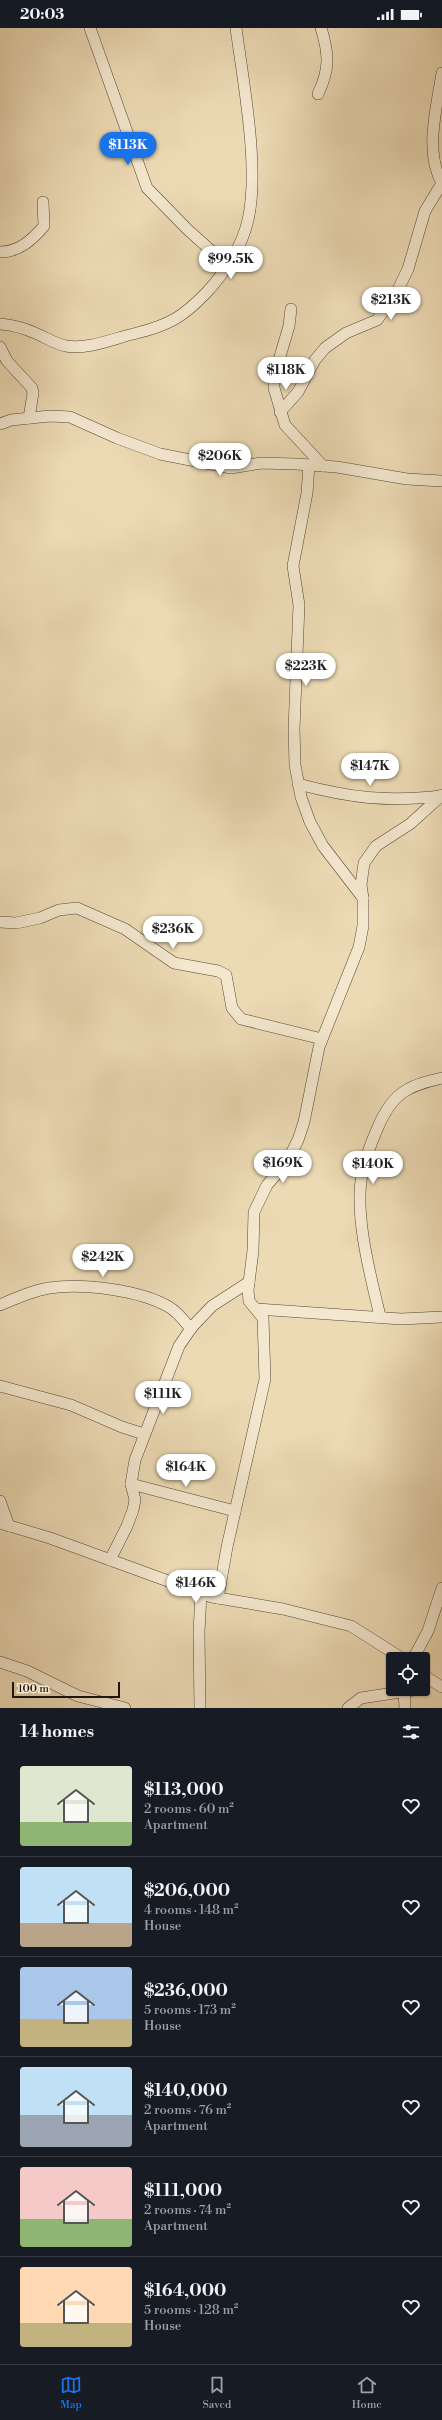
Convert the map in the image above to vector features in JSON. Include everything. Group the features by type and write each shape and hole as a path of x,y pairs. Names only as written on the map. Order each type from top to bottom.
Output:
{"street":[{"path":"90,28 147,188 227,265"},
{"path":"0,324 34,332 66,346 89,346 158,329 175,320 197,302 216,282 239,246 248,220 252,184 249,133 236,28"},
{"path":"318,94 324,82 327,64 327,46 321,28"},
{"path":"280,412 298,392 315,360 325,348 346,333 377,320 396,294 408,269 425,211 442,183 436,172 433,147 442,73"},
{"path":"0,252 23,246 34,238 44,226 43,202"},
{"path":"291,309 289,326 274,377 274,388 285,426 323,466"},
{"path":"0,347 7,361 32,388 33,393 29,418"},
{"path":"0,424 12,420 29,418 70,417 117,438 160,454 231,468 261,464 309,465 407,480 442,481"},
{"path":"309,465 307,493 293,566 299,605 294,729 295,765 298,784 310,822 323,846 363,898"},
{"path":"298,784 342,796 375,800 412,799 442,795"},
{"path":"218,1598 235,1511 265,1379 262,1318 257,1309 249,1301 254,1212 267,1185 287,1162 298,1140 322,1039 359,947 363,926 363,898 361,886 364,863 376,846 410,824 442,795"},
{"path":"0,922 16,922 34,919 59,910 77,908 88,911 144,941 174,963 218,971 226,975 232,1008 241,1019 259,1022 322,1039"},
{"path":"380,1316 371,1280 360,1203 361,1177 368,1147 383,1116 393,1101 404,1091 418,1084 442,1078"},
{"path":"110,1560 128,1526 135,1500 131,1484 135,1460 176,1352 191,1329 212,1306 249,1282"},
{"path":"0,1305 27,1293 50,1288 100,1289 128,1293 160,1303 170,1308 191,1329"},
{"path":"257,1309 380,1316 401,1319 442,1317"},
{"path":"0,1386 71,1405 122,1427 144,1434"},
{"path":"131,1484 235,1511"},
{"path":"0,1501 4,1525 50,1538 201,1594 283,1609 351,1626 392,1652"},
{"path":"417,1652 428,1631 442,1588"},
{"path":"200,1708 199,1632 201,1594"},
{"path":"0,1662 27,1671 94,1704 125,1708"},
{"path":"430,1679 441,1686"},
{"path":"430,1688 441,1686"},
{"path":"348,1708 361,1698 386,1695"},
{"path":"404,1696 405,1708"}]}
